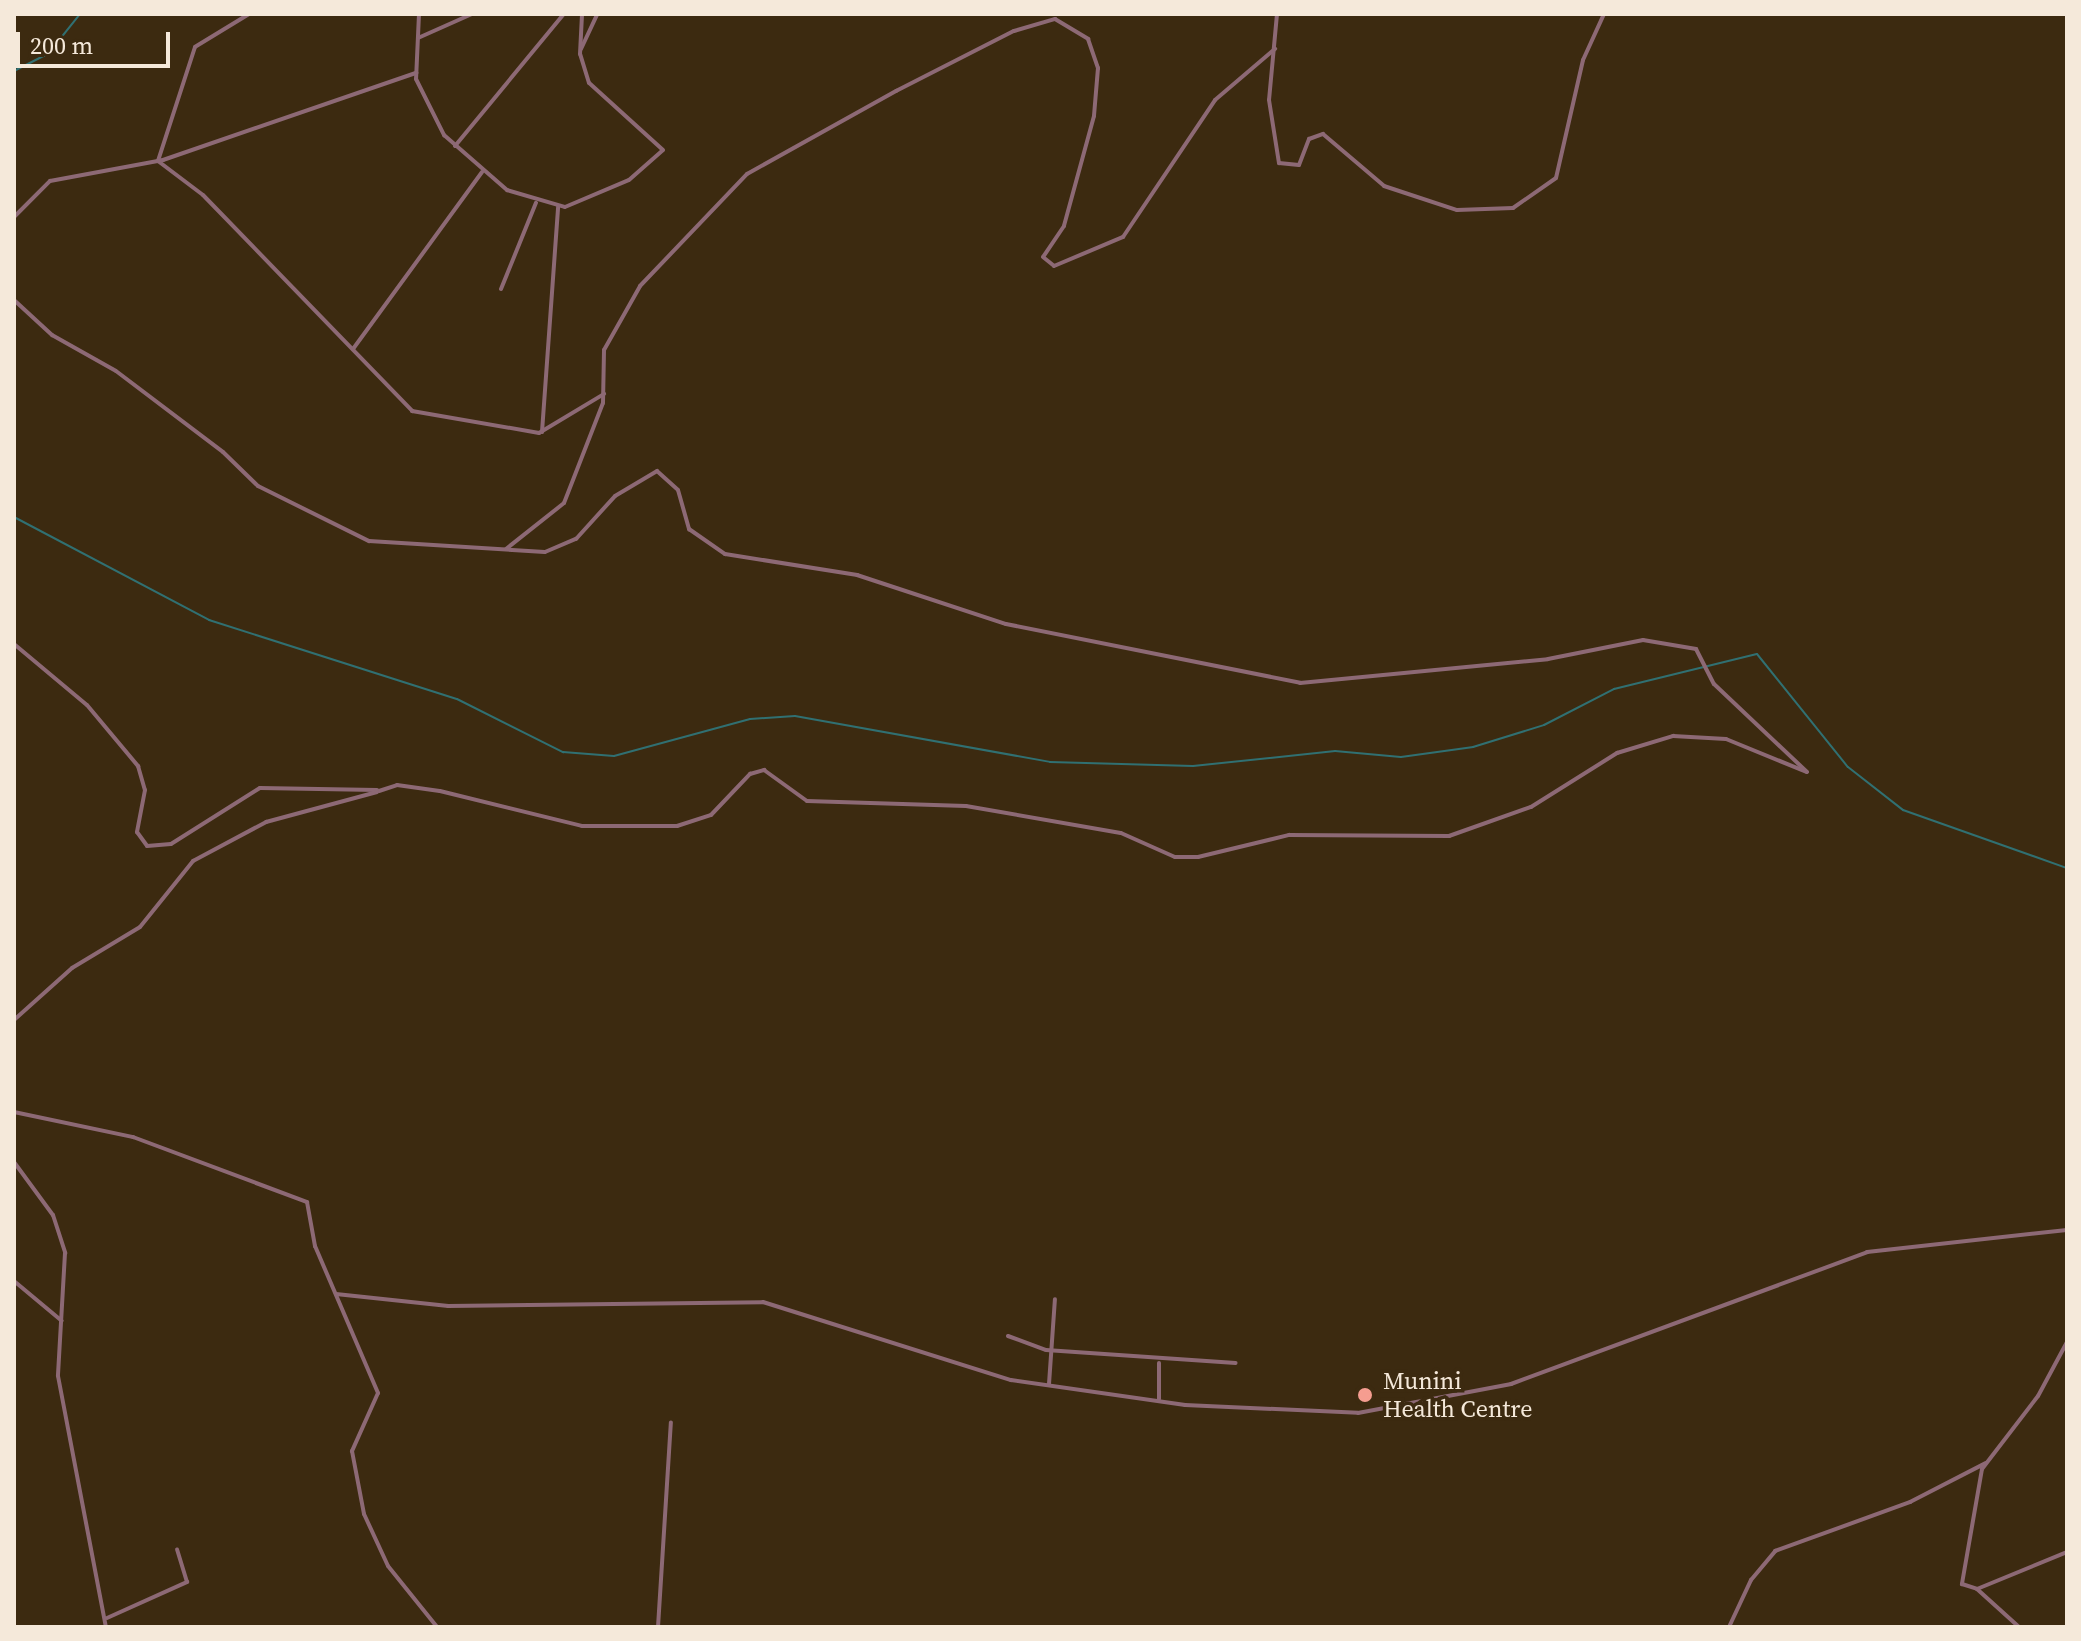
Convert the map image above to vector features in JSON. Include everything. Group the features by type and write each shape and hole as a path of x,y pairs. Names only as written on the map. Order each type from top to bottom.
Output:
{"street":[{"path":"158,161 195,47 249,14"},
{"path":"419,14 416,73 429,112 455,146 482,172 536,203 558,207 591,201 663,150 603,102 580,51 582,14"},
{"path":"418,38 472,14"},
{"path":"455,146 564,14"},
{"path":"580,51 597,14"},
{"path":"1278,15 1270,118 1285,168 1299,165 1309,139 1323,134 1364,174 1410,199 1500,210 1527,202 1560,171 1583,60 1604,14"},
{"path":"500,551 557,514 604,394 604,350 640,286 708,210 747,174 874,102 1036,23 1055,19 1083,33 1098,68 1094,116 1064,226 1043,257 1054,266 1123,237 1215,100 1275,49"},
{"path":"14,217 50,181 158,161 416,73"},
{"path":"158,161 203,195 417,413 542,432 604,394"},
{"path":"353,349 482,172"},
{"path":"501,289 536,203"},
{"path":"542,432 558,207"},
{"path":"14,300 52,335 116,371 304,514 369,541 545,552 576,539 615,496 657,471 678,490 689,529 725,554 857,575 1006,624 1300,683 1548,659 1643,640 1697,649 1714,684 1807,772 1735,741 1673,736 1617,753 1531,807 1449,836 1289,835 1198,857 1175,857 1121,833 966,806 807,801 764,770 750,774 711,815 677,826 582,826 440,791 397,785 266,822 193,861 140,927 72,968 14,1020"},
{"path":"14,644 87,705 138,766 145,790 137,832 147,846 171,844 260,788 379,791"},
{"path":"14,1112 133,1137 303,1199 336,1294 378,1393 352,1451 364,1514 388,1566 437,1627"},
{"path":"14,1162 41,1194 61,1237 62,1321 58,1376 81,1522 107,1626"},
{"path":"336,1294 448,1306 763,1302 1011,1380 1159,1399 1332,1414 1465,1395 1867,1252 2067,1230"},
{"path":"14,1281 62,1321"},
{"path":"1049,1384 1046,1350 1055,1299"},
{"path":"1008,1336 1046,1350 1159,1363 1236,1363"},
{"path":"2019,1627 1977,1589 1962,1584 1966,1528 1988,1462 2038,1396 2067,1342"},
{"path":"1159,1363 1159,1399"},
{"path":"658,1627 671,1422"},
{"path":"1729,1627 1751,1580 1775,1551 1910,1502 1988,1462"},
{"path":"107,1618 187,1582 177,1550"},
{"path":"1977,1589 2067,1552"}],"waterway":[{"path":"14,71 48,54 80,14"},
{"path":"14,517 209,620 457,699 563,752 614,756 750,719 795,716 1050,762 1193,766 1335,751 1401,757 1473,747 1544,725 1614,689 1757,654 1848,767 1903,810 2067,868"}],"place":[{"name":"Munini Health Centre","path":"1365,1395"}]}
